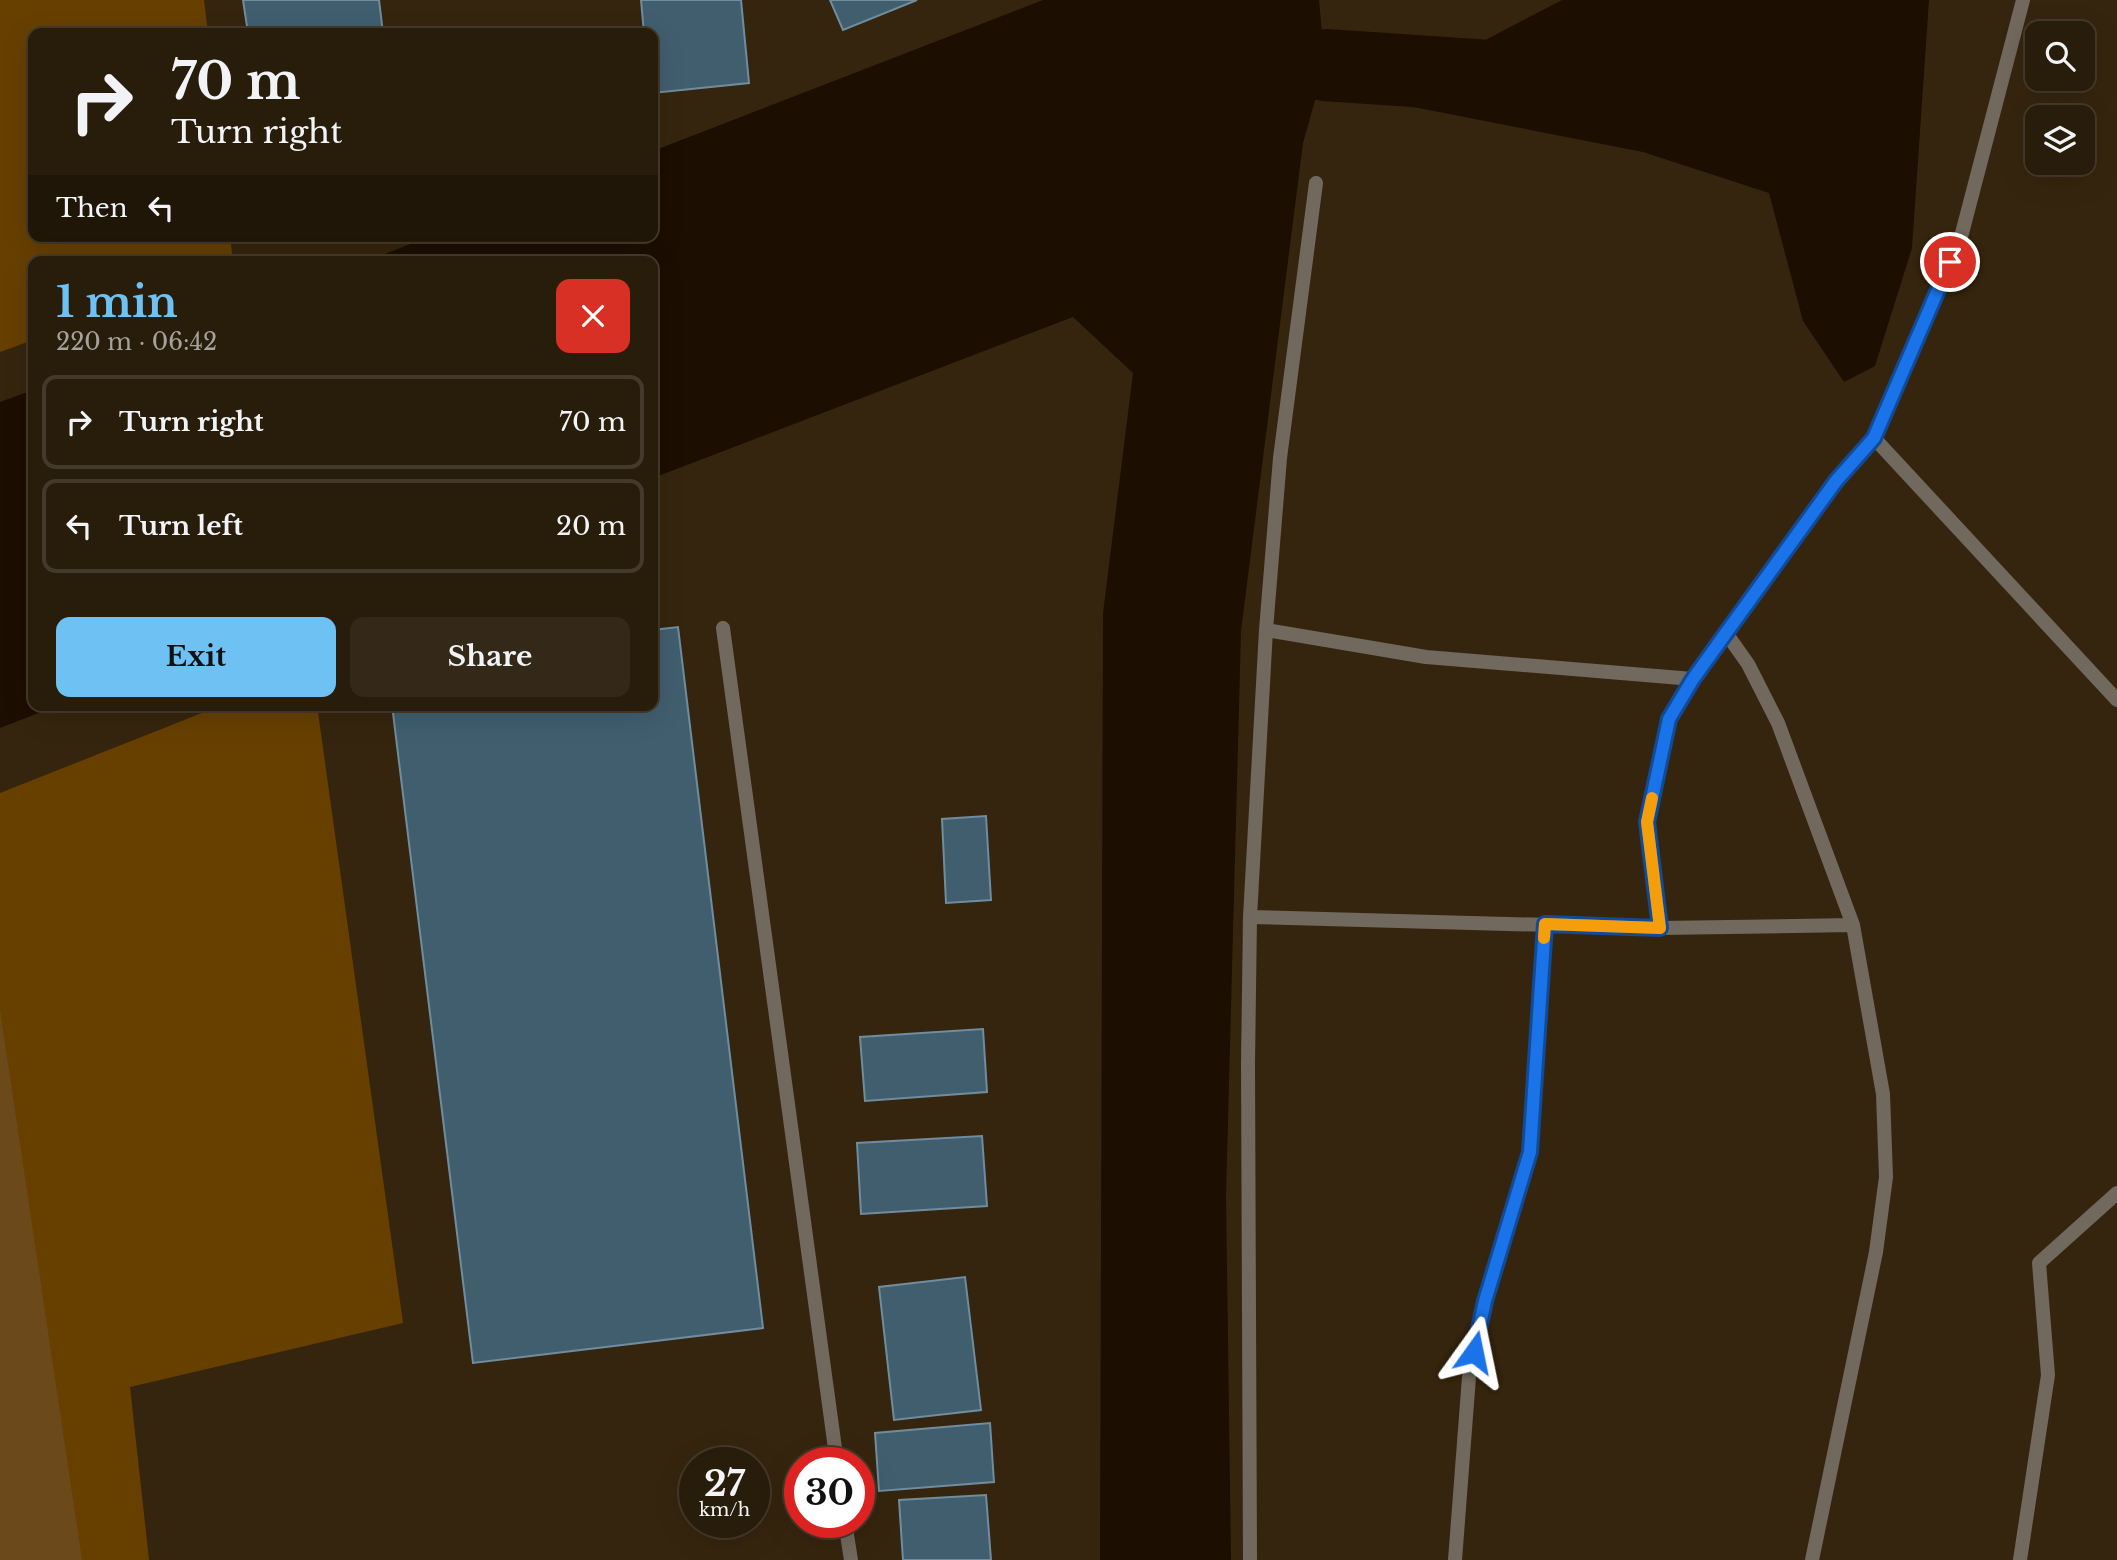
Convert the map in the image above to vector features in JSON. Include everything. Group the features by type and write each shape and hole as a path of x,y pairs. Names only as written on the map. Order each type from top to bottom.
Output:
{"street":[{"path":"1660,928 1647,822 1669,719 1693,679 1836,481 1874,438 1961,237 2023,0"},
{"path":"1250,1560 1250,917 1266,630 1280,458 1316,183"},
{"path":"1874,438 2117,700"},
{"path":"723,628 835,1447"},
{"path":"1266,630 1426,657 1693,679"},
{"path":"1726,633 1748,664 1778,723 1853,925 1883,1094 1886,1177 1876,1252 1812,1560"},
{"path":"1250,917 1660,928 1853,925"},
{"path":"1455,1560 1469,1377 1485,1301 1530,1152 1545,924"},
{"path":"2020,1560 2048,1375 2039,1263 2117,1193"},
{"path":"847,1538 850,1560"}],"shaded area":[{"path":"0,0 204,0 207,28 28,28 28,242 231,242 232,256 28,256 28,342 0,352"},
{"path":"1043,0 1319,0 1325,65 1303,143 1241,631 1226,1196 1231,1560 1100,1560 1103,613 1133,373 1073,317 658,476 658,256 380,256 416,242 658,242 658,149"},
{"path":"1562,0 1929,0 1912,248 1875,366 1844,382 1803,321 1769,193 1643,152 1393,103 1389,69 1472,47"},
{"path":"28,392 28,711 44,711 0,728 0,402"},
{"path":"207,711 318,711 403,1323 130,1387 149,1560 0,1560 0,793"},
{"path":"0,1010 82,1560 0,1560"}],"building":[{"path":"243,0 379,0 382,28 247,28"},
{"path":"641,0 741,0 749,83 658,92 658,28 644,28"},
{"path":"830,0 917,0 843,30"},
{"path":"678,627 763,1328 473,1363 393,711 658,711 658,629"},
{"path":"986,816 991,900 946,903 942,819"},
{"path":"983,1029 987,1092 865,1101 860,1037"},
{"path":"982,1136 987,1206 861,1214 857,1143"},
{"path":"965,1277 981,1410 894,1420 879,1287"},
{"path":"990,1423 994,1482 879,1491 875,1433"},
{"path":"986,1495 991,1560 903,1560 899,1500"}],"waterway":[{"path":"1325,65 1489,76"}],"slow traffic":[{"path":"1544,938 1545,924 1660,928 1647,822 1652,798"}],"route":[{"path":"1474,1352 1485,1301 1530,1152 1545,924 1660,928 1647,822 1669,719 1693,679 1836,481 1874,438 1950,262"}]}
